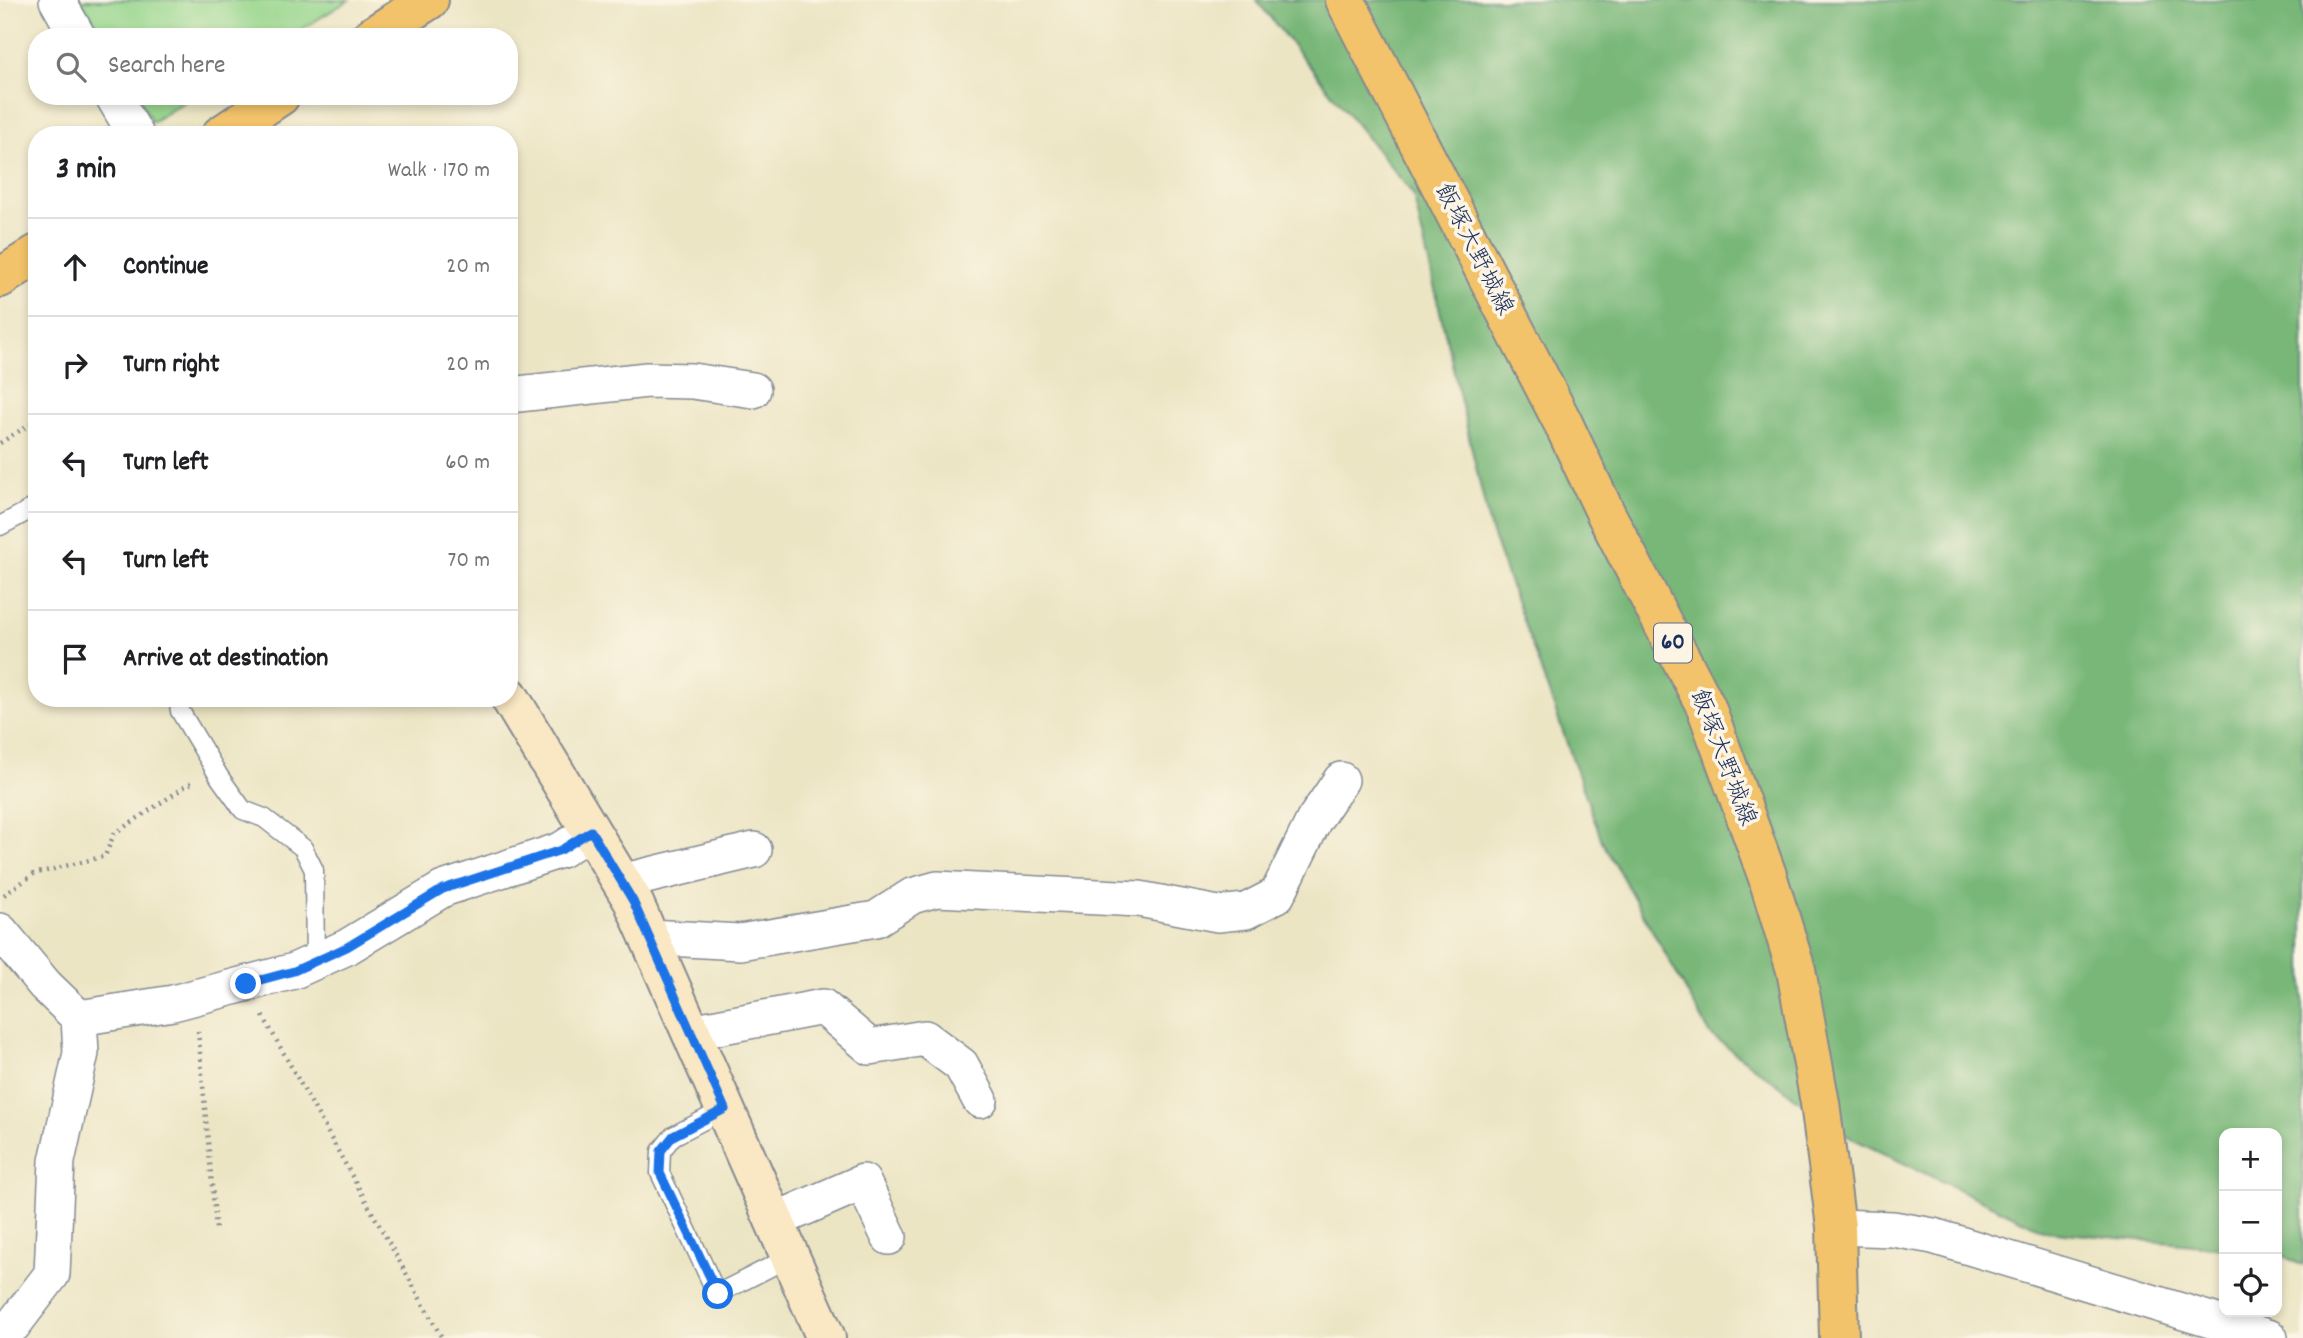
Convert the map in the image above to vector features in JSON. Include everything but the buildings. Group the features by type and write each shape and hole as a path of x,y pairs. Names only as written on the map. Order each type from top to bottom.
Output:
{"main road":[{"path":"385,28 429,0"},
{"name":"飯塚大野城線","path":"1345,0 1706,707 1767,874 1796,970 1820,1103 1836,1227 1839,1338"},
{"path":"235,126 266,105"},
{"path":"0,278 28,260"}],"street":[{"path":"57,0 73,28"},
{"path":"118,105 131,126"},
{"path":"518,394 647,380 692,381 753,390"},
{"path":"516,707 633,901 826,1338"},
{"path":"649,937 740,942 754,940 876,919 912,897 937,889 1139,900 1218,914 1246,911 1278,895 1314,820 1341,780"},
{"path":"79,1018 173,1003 294,971 347,947 443,889 561,850 591,831"},
{"path":"621,882 754,849"},
{"path":"0,931 45,985 79,1018 80,1053 57,1161 52,1273 13,1325 0,1335"},
{"path":"691,1032 822,1007 870,1047 925,1038 961,1065 980,1100"},
{"path":"774,1221 863,1182 889,1237"},
{"path":"1836,1227 1893,1229 1934,1236 2270,1338"}],"lane":[{"path":"0,526 28,511"},
{"path":"179,707 220,778 243,810 264,818 303,848 313,870 315,962"},
{"path":"725,1109 673,1136 661,1151 660,1173 718,1294 790,1257"}],"path":[{"path":"0,443 28,426"},
{"path":"0,898 34,874 105,856 114,834 189,783 220,778"},
{"path":"246,984 303,1092 442,1338"},
{"path":"201,1066 216,1229"}],"green space":[{"path":"81,0 349,0 304,28 98,28"},
{"path":"1256,0 2303,0 2303,1266 2282,1256 2282,1128 2219,1128 2219,1248 2045,1231 1847,1136 1711,1035 1602,841 1490,528 1413,194"},
{"path":"142,105 179,105 152,122"}],"route":[{"path":"246,984 294,971 347,947 443,889 561,850 591,831 633,901 725,1109 673,1136 661,1151 660,1173 718,1294"}]}
